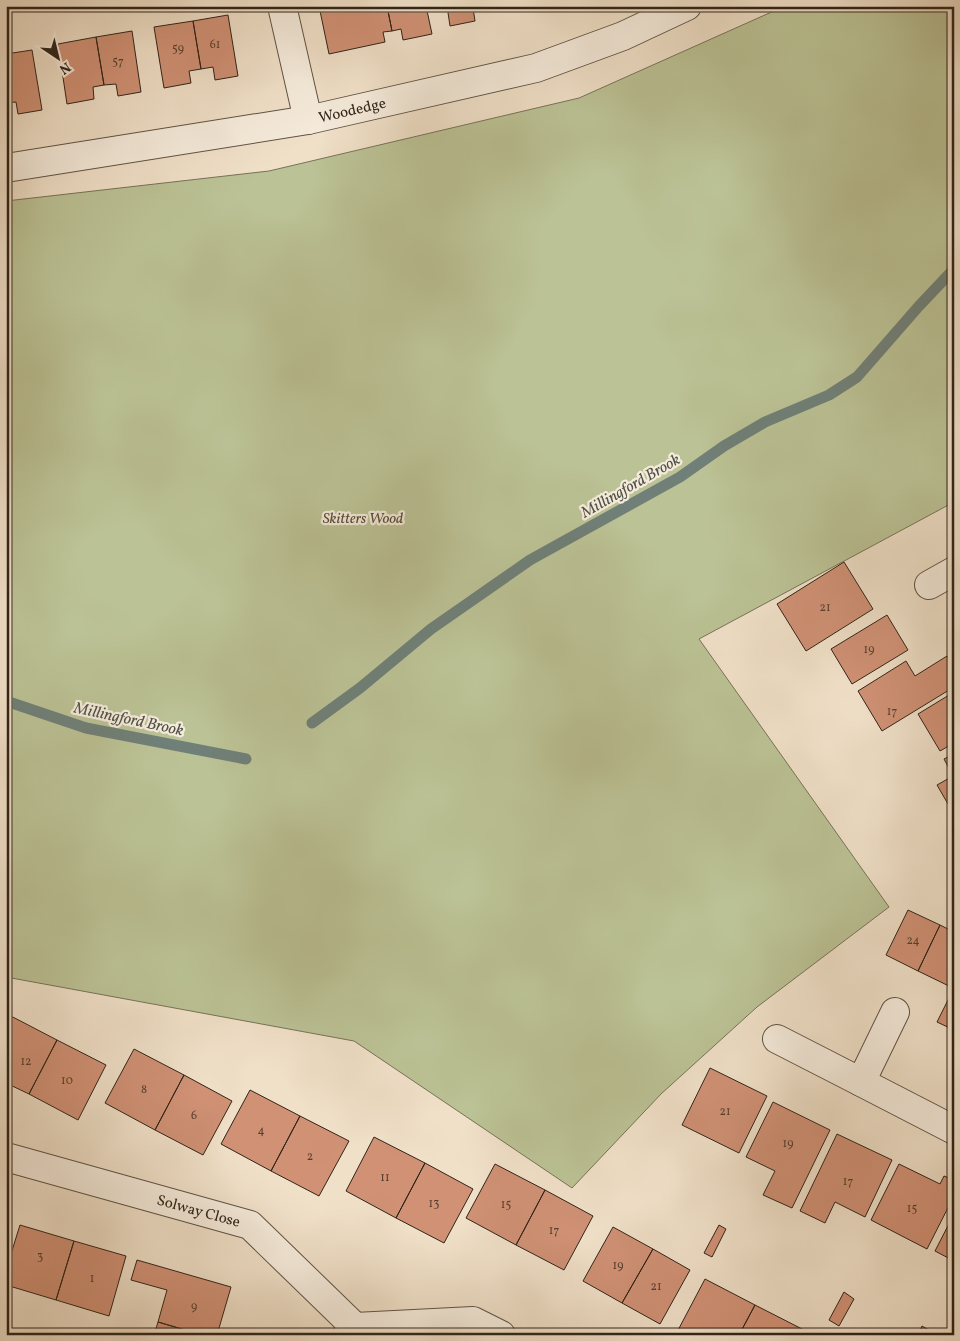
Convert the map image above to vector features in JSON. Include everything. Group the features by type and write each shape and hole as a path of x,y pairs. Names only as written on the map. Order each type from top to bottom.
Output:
{"street":[{"path":"282,6 308,120"},
{"name":"Woodedge","path":"6,168 308,120 536,68 623,36 686,6"},
{"path":"929,585 954,570"},
{"path":"861,1082 895,1012"},
{"path":"778,1039 954,1130"},
{"name":"Solway Close","path":"6,1157 250,1225 351,1331"},
{"path":"351,1331 473,1321 501,1335"}],"green space":[{"name":"Skitters Wood","path":"785,6 954,6 954,502 699,639 889,907 757,1007 661,1094 572,1188 354,1041 6,977 6,201 269,171 579,98"}],"building":[{"path":"319,6 387,6 392,31 383,32 385,42 329,54"},
{"path":"387,6 426,6 432,34 403,40 401,29 392,31"},
{"path":"447,6 484,6 473,8 475,21 450,26"},
{"path":"228,15 238,76 215,80 213,67 201,69 193,21"},
{"path":"193,21 201,69 189,71 191,83 164,88 154,27"},
{"path":"132,31 141,92 118,96 116,84 104,85 96,37"},
{"path":"96,37 104,85 93,87 94,99 67,104 58,44"},
{"path":"32,50 42,110 18,114 16,102 6,103 6,54"},
{"path":"844,562 873,609 806,651 777,604"},
{"path":"887,615 908,650 852,684 831,649"},
{"path":"947,656 954,667 954,687 882,731 858,691 906,661 915,676"},
{"path":"954,692 954,743 940,751 918,714"},
{"path":"954,754 954,801 948,804 937,785 953,776 944,759"},
{"path":"908,910 940,925 918,971 886,955"},
{"path":"940,925 954,932 954,981 951,987 918,971"},
{"path":"954,988 954,1030 937,1022"},
{"path":"7,1014 57,1040 29,1094 6,1083"},
{"path":"57,1040 106,1065 78,1120 29,1094"},
{"path":"134,1049 184,1075 155,1130 105,1103"},
{"path":"710,1068 767,1096 739,1153 682,1125"},
{"path":"184,1075 232,1101 203,1155 155,1130"},
{"path":"250,1090 300,1116 271,1171 221,1144"},
{"path":"773,1102 830,1130 792,1208 763,1195 775,1171 746,1157"},
{"path":"300,1116 349,1141 319,1196 271,1171"},
{"path":"837,1134 892,1160 865,1217 835,1202 825,1223 800,1211"},
{"path":"374,1137 425,1163 396,1218 346,1191"},
{"path":"425,1163 473,1189 444,1243 396,1218"},
{"path":"495,1164 545,1190 516,1245 466,1218"},
{"path":"899,1164 940,1184 944,1176 954,1180 954,1196 927,1249 871,1220"},
{"path":"545,1190 593,1216 564,1270 516,1245"},
{"path":"954,1214 954,1261 935,1251"},
{"path":"20,1225 74,1241 56,1300 6,1285 6,1270"},
{"path":"719,1225 726,1229 712,1257 704,1253"},
{"path":"613,1227 653,1249 622,1303 583,1281"},
{"path":"74,1241 126,1256 109,1316 56,1300"},
{"path":"653,1249 690,1270 660,1324 622,1303"},
{"path":"137,1260 231,1287 217,1335 202,1335 158,1322 167,1290 131,1280"},
{"path":"705,1279 755,1305 739,1335 676,1334"},
{"path":"844,1292 854,1299 839,1326 829,1320"},
{"path":"755,1305 804,1330 801,1335 739,1335"},
{"path":"158,1322 202,1335 154,1335"},
{"path":"922,1326 936,1334 936,1335 918,1335"}],"waterway":[{"name":"Millingford Brook","path":"312,723 360,688 431,629 530,560 680,477 724,446 765,422 829,395 857,377 954,269"},
{"name":"Millingford Brook","path":"6,701 86,728 246,759"}]}
